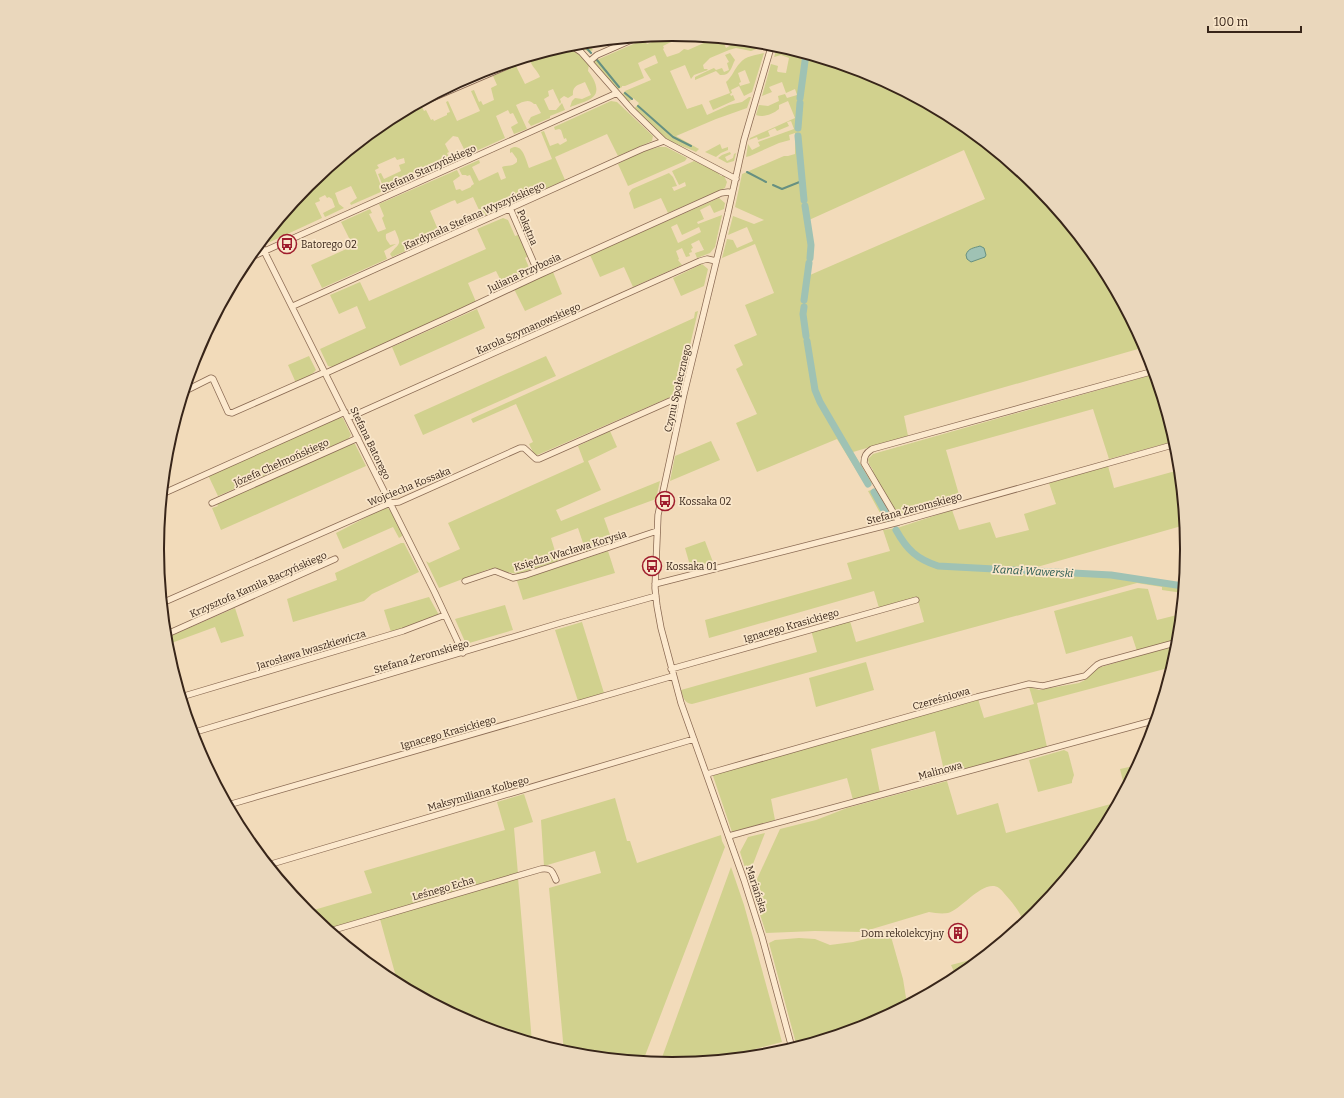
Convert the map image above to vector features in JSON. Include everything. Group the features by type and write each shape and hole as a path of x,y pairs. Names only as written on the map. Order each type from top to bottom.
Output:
{"street":[{"path":"590,61 597,55 623,43"},
{"path":"578,50 590,61 617,93 664,141 736,179"},
{"name":"Czynu Społecznego","path":"694,739 671,669 661,628 656,596 657,531 659,511 682,400 736,179 744,140 770,51"},
{"name":"Stefana Starzyńskiego","path":"260,253 617,93"},
{"name":"Kardynała Stefana Wyszyńskiego","path":"292,306 642,149 664,141"},
{"name":"Juliana Przybosia","path":"191,387 211,378 213,379 228,412 232,413 460,312 539,274 721,193 732,193"},
{"name":"Pokątna","path":"510,208 539,274"},
{"name":"Stefana Batorego","path":"264,251 390,502 463,653"},
{"name":"Karola Szymanowskiego","path":"348,418 700,261 707,259 716,261"},
{"path":"899,522 864,463 864,457 870,450 1148,373"},
{"name":"Wojciecha Kossaka","path":"167,601 390,502 399,502 520,448 524,448 536,459 539,459 670,401 682,400"},
{"path":"167,492 345,412"},
{"name":"Józefa Chełmońskiego","path":"212,503 358,438"},
{"name":"Stefana Żeromskiego","path":"656,584 899,522 1169,446"},
{"name":"Księdza Wacława Korysia","path":"465,581 495,571 513,578 526,575 657,531"},
{"name":"Krzysztofa Kamila Baczyńskiego","path":"171,633 335,559"},
{"name":"Stefana Żeromskiego","path":"198,731 656,596"},
{"name":"Ignacego Krasickiego","path":"671,669 916,600"},
{"name":"Jarosława Iwaszkiewicza","path":"186,696 403,631 445,615"},
{"name":"Czereśniowa","path":"707,774 984,695 1029,684 1043,686 1084,676 1097,665 1171,644"},
{"name":"Ignacego Krasickiego","path":"232,804 673,676"},
{"name":"Malinowa","path":"729,836 1149,722"},
{"name":"Mariańska","path":"694,739 729,836 762,937 791,1043"},
{"name":"Maksymiliana Kolbego","path":"273,863 694,739"},
{"name":"Leśnego Echa","path":"335,929 541,869 548,868 556,880"}],"green space":[{"path":"671,41 663,46 667,57 679,53 684,49 688,50 706,42 724,44 726,48 731,44 758,49 751,51 736,48 710,58 703,65 704,69 708,70 694,75 691,79 685,65 670,71 687,109 702,104 707,115 729,105 742,102 751,97 747,108 676,136 699,149 696,152 676,144 656,131 634,109 639,103 633,98 629,102 622,95 625,91 651,80 644,69 658,63 655,55 638,63 644,78 622,86 617,90 594,62 638,42 646,42 647,44 652,42"},
{"path":"591,48 593,50 589,52 584,49"},
{"path":"572,51 583,57 589,64 588,71 594,80 596,87 593,97 570,107 575,98 582,99 591,95 585,82 578,85 573,90 573,95 568,98 564,96 560,99 560,104 553,89 548,91 549,96 544,99 549,110 556,110 562,103 565,110 531,126 528,122 531,117 541,113 536,104 530,101 525,101 516,105 527,129 514,134 511,127 518,123 513,113 510,114 508,110 496,116 505,138 465,156 462,152 464,149 458,137 453,136 445,144 449,152 447,153 451,162 423,175 409,173 406,181 404,177 394,181 396,185 393,182 389,183 390,188 388,184 383,186 378,174 381,173 384,179 401,171 399,165 405,163 404,158 397,160 395,157 377,165 379,168 375,170 383,191 351,205 350,203 357,198 351,186 335,193 339,204 344,208 325,217 323,213 335,207 332,199 329,197 327,198 325,195 319,198 320,201 315,203 322,218 270,242 268,241 290,214 337,167 363,146 418,109 422,107 424,111 426,110 431,120 433,119 434,121 450,112 446,102 448,101 457,121 480,111 471,91 474,90 479,102 481,101 483,105 494,100 491,88 497,85 493,76 516,66 525,84 540,77 531,61 541,58"},
{"path":"776,52 803,58 835,68 897,93 926,109 981,146 1007,167 1031,190 1054,214 1075,240 1112,295 1128,324 1138,349 904,416 908,436 853,452 872,483 866,486 837,439 757,472 736,423 757,414 736,369 743,365 734,345 757,335 745,305 774,293 755,244 722,258 727,239 733,240 737,248 753,241 747,227 728,235 733,216 754,224 764,220 735,207 742,174 784,156 795,154 795,133 789,135 790,140 746,157 748,144 752,150 760,146 758,142 794,129 791,121 787,122 789,126 777,131 775,128 768,131 770,136 758,140 757,137 749,140 750,138 795,118 788,101 779,105 779,109 771,114 765,116 756,115 759,105 768,106 779,101 778,96 785,94 787,98 797,95 795,89 786,93 782,82 769,87 772,92 762,96 771,64 778,66 778,72 786,73 789,58 781,55 774,57","holes":["964,150 985,199 810,275 814,247 809,220"]},
{"path":"730,53 735,60 729,73 720,75 716,71 695,80 695,77 714,68 716,70 722,68 724,72 729,70 727,63 729,62 725,55"},
{"path":"764,53 752,92 744,96 739,86 731,90 732,93 730,94 731,96 733,95 735,100 713,110 709,101 730,93 726,82 738,65 751,56","holes":["745,70 750,83 740,86 739,83 741,82 738,73"]},
{"path":"611,101 617,102 653,136 652,141 618,156 607,134 555,157 565,180 471,222 468,215 479,210 473,197 457,204 455,200 452,201 430,211 439,232 444,234 392,257 390,254 399,244 399,239 395,230 386,234 386,239 390,245 396,244 384,251 387,259 322,288 311,265 353,246 341,222 370,209 372,213 369,214 378,232 386,229 382,218 384,216 379,204 457,170 460,176 453,181 456,190 460,189 462,191 474,184 470,175 462,175 459,169 479,160 480,163 472,167 479,181 498,172 501,180 506,178 502,167 515,164 517,162 517,159 512,152 510,153 510,149 514,147 518,147 523,152 529,168 552,159 541,132 544,131 550,146 558,143 560,145 567,141 566,138 564,139 561,130 555,130 554,127"},
{"path":"720,144 722,149 728,147 728,150 716,157 705,152"},
{"path":"659,147 666,147 687,158 685,161 628,186 618,164 638,153"},
{"path":"730,152 731,154 725,157 727,161 733,158 734,154 736,153 734,161 727,163 718,158 722,155"},
{"path":"694,161 717,172 721,176 724,176 727,182 725,188 668,213 661,198 634,209 629,193 632,189 669,173 673,177 677,186 672,187 674,191 686,186 685,182 679,185 672,171"},
{"path":"719,198 725,203 724,209 714,213 710,205 700,210 704,219 697,222 698,224 722,215 715,247 710,253 697,258 695,253 704,250 699,240 691,244 693,248 691,249 692,252 689,253 690,256 686,257 682,248 676,251 678,260 682,265 633,287 624,267 600,277 590,255","holes":["677,224 682,235 699,227 701,232 678,243 671,227"]},
{"path":"503,218 508,220 515,236 518,235 528,256 525,258 531,272 530,275 504,287 496,271 468,283 476,302 333,367 328,366 320,349 366,328 357,306 339,314 330,295 360,282 369,301 486,249 477,229"},
{"path":"702,264 708,269 704,286 681,296 673,278"},
{"path":"553,272 562,294 525,311 514,289"},
{"path":"477,309 485,328 400,366 392,347"},
{"path":"698,311 680,388 675,395 535,456 529,444 533,442 516,404 473,423 471,419 694,318 695,312"},
{"path":"309,356 316,370 310,376 296,383 288,365"},
{"path":"546,356 556,376 423,435 414,415"},
{"path":"1149,376 1163,418 1168,443 1109,459 1093,409 946,450 960,498 897,515 871,471 873,470 868,459 873,454"},
{"path":"338,417 343,418 351,435 348,439 218,496 208,475"},
{"path":"610,431 617,447 588,461 601,490 556,510 561,521 660,481 656,499 604,518 613,543 586,552 578,528 551,538 558,561 518,574 489,569 439,588 426,561 429,563 460,549 448,523 584,462 578,446"},
{"path":"711,441 720,460 670,481 675,456"},
{"path":"351,443 355,444 366,466 221,530 212,508 218,506 217,504"},
{"path":"1108,466 1114,488 1174,471 1179,527 1030,569 1112,574 1179,583 1178,592 1162,590 1162,587 1137,583 692,704 684,699 681,690 817,652 811,630 850,621 856,642 924,622 917,597 879,608 874,591 709,638 705,620 852,579 847,563 890,551 883,530 897,528 952,510 959,530 990,522 996,538 1029,530 1024,514 1056,504 1049,483"},
{"path":"875,489 892,518 889,522 885,522 868,491"},
{"path":"386,507 396,519 402,536 399,538 393,527 343,549 336,533"},
{"path":"705,541 713,562 691,569 685,548"},
{"path":"404,543 419,572 372,594 364,601 293,622 287,599 337,580 335,573"},
{"path":"608,551 615,573 523,600 517,581"},
{"path":"1138,588 1148,589 1157,620 1176,615 1171,641 1137,651 1132,636 1066,654 1054,611"},
{"path":"429,597 439,615 391,632 384,610"},
{"path":"505,605 513,630 466,644 455,619"},
{"path":"235,608 244,636 221,643 215,627 173,642 172,636"},
{"path":"582,622 604,693 578,701 555,630"},
{"path":"1170,646 1165,669 1037,703 1047,747 945,775 935,731 871,749 880,793 853,800 847,778 771,799 775,820 732,832 713,776 715,774 978,699 984,718 1034,704 1029,687 1039,690 1079,683 1085,680 1098,668"},
{"path":"866,662 874,690 816,707 809,678"},
{"path":"1064,750 1068,752 1074,775 1072,783 1038,792 1029,760"},
{"path":"1131,767 1123,782 1120,769"},
{"path":"947,781 957,815 998,803 1006,833 1111,804 1075,858 1054,884 1021,917 1012,902 999,888 993,886 987,887 980,891 948,913 929,912 862,932 815,931 766,933 752,890 780,829 816,820 847,808"},
{"path":"524,794 533,822 514,828 518,874 334,928 315,910 372,893 364,871 505,830 497,802"},
{"path":"615,798 627,841 630,841 637,863 721,835 725,847 645,1056 606,1053 563,1045 549,888 601,873 595,851 544,866 541,820"},
{"path":"765,833 748,877 740,852 748,837"},
{"path":"731,867 744,905 782,1042 738,1053 705,1056 662,1057"},
{"path":"518,878 532,1037 509,1030 447,1005 395,974 380,919"},
{"path":"890,933 903,979 906,1000 835,1030 796,1042 769,943 775,940 799,938 815,939 830,945 853,942"},
{"path":"969,960 954,971 951,965"}],"shaded area":[{"path":"980,246 984,248 986,255 985,257 971,262 967,259 966,255 968,251"}],"waterway":[{"path":"587,48 591,53"},
{"name":"Kanał Wawerski","path":"800,98 805,59"},
{"path":"597,60 619,87"},
{"path":"625,93 632,99"},
{"name":"Kanał Wawerski","path":"798,128 800,103"},
{"path":"638,106 673,137 691,146"},
{"name":"Kanał Wawerski","path":"798,136 804,200"},
{"path":"747,172 766,182"},
{"path":"773,185 782,189 802,181"},
{"name":"Kanał Wawerski","path":"805,206 811,245 810,258"},
{"name":"Kanał Wawerski","path":"804,300 809,263"},
{"name":"Kanał Wawerski","path":"804,307 803,314 806,336"},
{"name":"Kanał Wawerski","path":"807,341 815,390 820,402 868,484"},
{"name":"Kanał Wawerski","path":"874,492 890,521"},
{"name":"Kanał Wawerski","path":"896,530 904,543 913,553 918,557 938,566 1111,575 1179,585"}],"place":[{"name":"Batorego 02","path":"287,244"},
{"name":"Kossaka 02","path":"665,501"},
{"name":"Kossaka 01","path":"652,566"},
{"name":"Dom rekolekcyjny","path":"958,933"}]}
